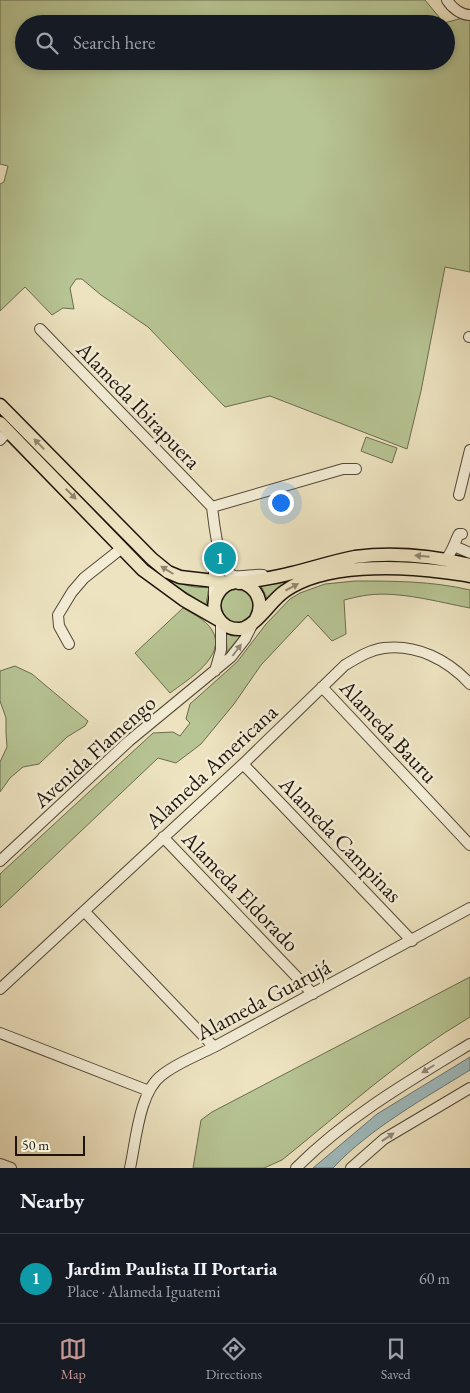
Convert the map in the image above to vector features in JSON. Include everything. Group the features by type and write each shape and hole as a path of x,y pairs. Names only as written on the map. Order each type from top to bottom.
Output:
{"main road":[{"path":"0,405 143,570 166,588 228,627 238,629 248,626 272,601 286,590 313,577 351,570 388,568 428,570 470,576"},
{"path":"3,431 59,474 168,572 180,577 248,586 256,593 260,604 260,609 254,621"},
{"path":"220,621 214,604 218,593 222,588 235,583 272,578 357,557 420,556 446,559 470,565"}],"street":[{"path":"447,0 450,6 464,15 470,15"},
{"name":"Alameda Ibirapuera","path":"40,329 212,507"},
{"path":"459,495 470,450"},
{"path":"272,578 262,575 235,576 230,574 224,567 212,507 343,469 356,469"},
{"path":"446,559 452,553 454,543 459,534 462,534"},
{"path":"214,604 208,580 214,564 218,543"},
{"path":"454,546 470,552"},
{"path":"69,644 59,626 58,615 72,592 84,578 122,548"},
{"path":"215,672 221,650 220,621"},
{"name":"Avenida Flamengo","path":"0,861 129,741 215,672 235,653 254,621"},
{"name":"Alameda Americana","path":"0,989 244,764 345,665 363,654 383,648 401,647 422,652 445,661 470,684"},
{"name":"Alameda Bauru","path":"322,687 470,845"},
{"name":"Alameda Campinas","path":"244,764 412,941"},
{"name":"Alameda Eldorado","path":"164,837 313,994"},
{"name":"Alameda Guarujá","path":"130,1168 140,1113 149,1091 160,1076 175,1066 412,941 470,908"},
{"path":"84,911 214,1047"},
{"path":"0,1033 149,1091"},
{"path":"296,1168 318,1146 358,1115 470,1044"},
{"path":"351,1168 384,1139 470,1088"},
{"path":"0,1164 11,1168"}],"green space":[{"path":"0,0 425,0 437,15 15,15 15,70 455,70 455,20 470,16 470,272 445,267 421,391 407,449 270,396 225,407 148,327 101,295 82,279 76,279 70,288 74,309 63,308 52,315 25,287 0,311 0,184 4,182 8,166 0,164"},
{"path":"366,437 397,448 392,463 361,451"},
{"path":"86,499 165,577 187,585 209,587 206,605 152,571 84,501"},
{"path":"416,561 465,569 397,563 278,589 267,598 261,586 354,563"},
{"path":"355,581 427,583 470,590 470,608 393,594 368,595 344,600 346,634 332,641 308,615 261,665 234,704 201,744 176,763 158,758 0,908 0,874 153,733 173,732 180,736 190,723 186,719 190,704 237,662 266,624 290,599 300,593 325,584"},
{"path":"237,588 249,594 255,606 249,618 237,624 225,618 219,606 225,594"},
{"path":"183,608 209,626 215,640 215,649 210,658 195,674 170,693 135,653"},
{"path":"226,633 232,636 241,635 227,652"},
{"path":"15,666 32,674 88,721 85,726 67,737 39,764 23,767 10,778 0,792 0,762 7,747 6,718 0,701 0,671"},
{"path":"470,977 470,1017 397,1067 282,1160 264,1168 193,1168 201,1120 212,1112"}],"water":[{"path":"470,1057 470,1070 380,1127 333,1168 313,1168 377,1114"}],"place":[{"name":"Jardim Paulista II Portaria","path":"220,558"}]}
